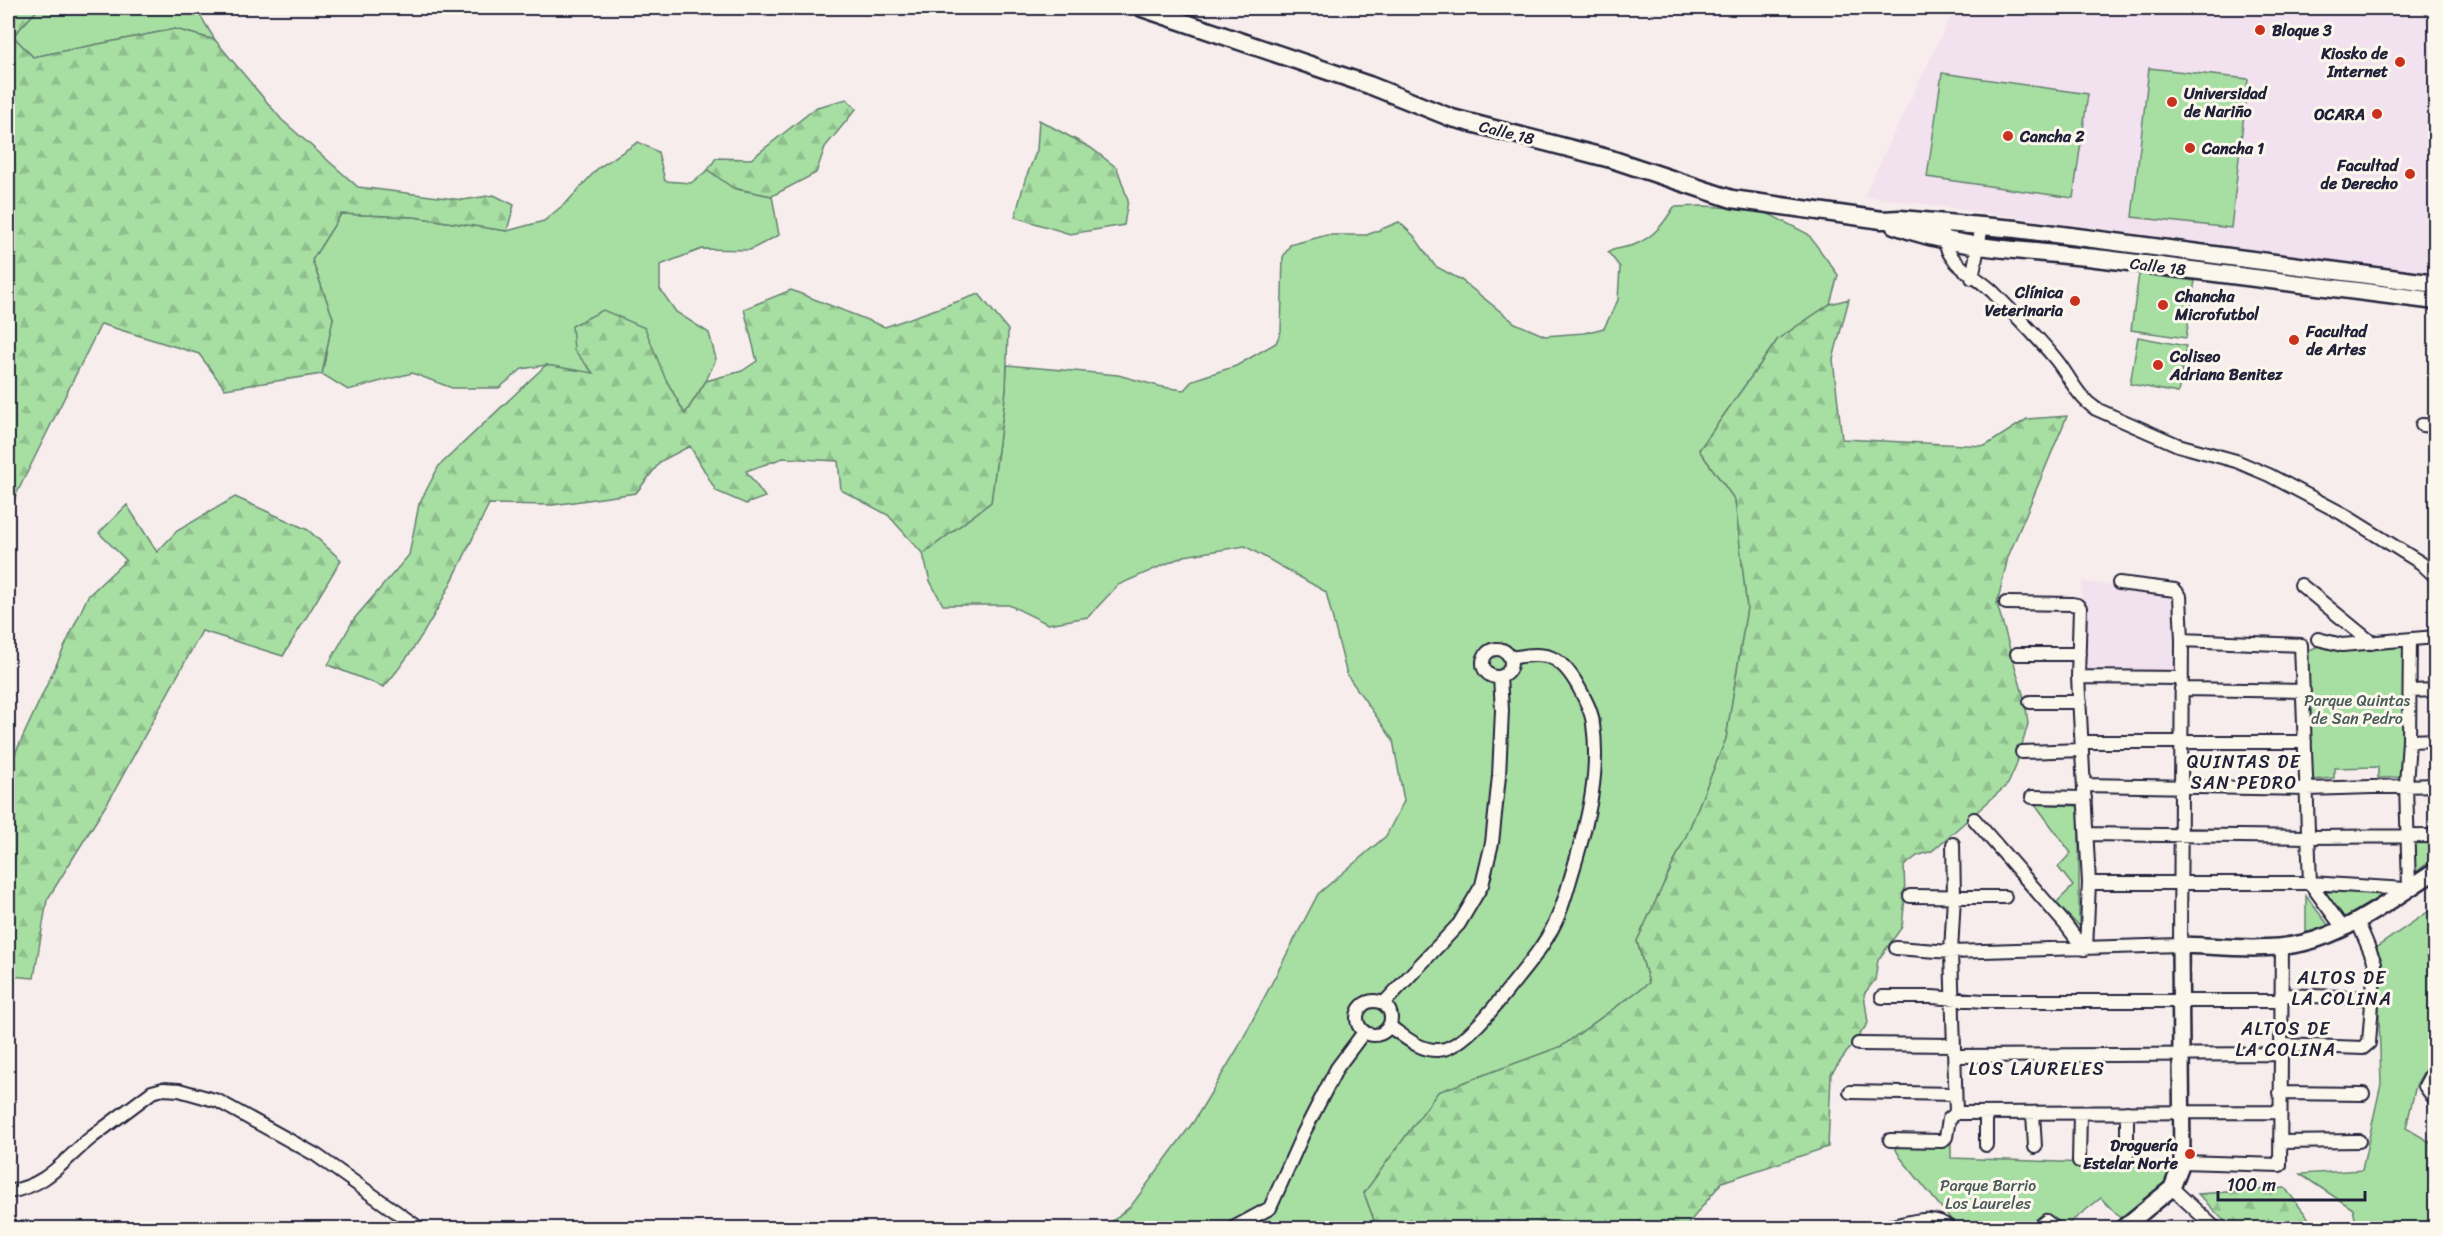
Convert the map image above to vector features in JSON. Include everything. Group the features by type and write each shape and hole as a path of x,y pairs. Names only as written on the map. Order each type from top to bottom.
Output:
{"main road":[{"name":"Calle 18","path":"1142,8 1369,85 1452,118 1611,159 1732,198 1882,220 1944,241 1977,246 2103,259 2436,301"},
{"name":"Calle 18","path":"1882,220 1900,219 1983,225 2436,284"}],"street":[{"path":"1945,223 1944,241 1954,260 1972,278 1988,287 2055,357 2084,401 2096,409 2178,445 2236,461 2269,475 2351,519 2421,563 2436,577"},
{"path":"1972,278 1983,225"},
{"path":"2422,425 2436,426"},
{"path":"2119,583 2179,592 2182,640 2179,1001 2182,1162 2172,1188 2123,1228"},
{"path":"2301,585 2372,643"},
{"path":"2006,603 2078,605 2080,608 2078,677 2089,883 2085,949"},
{"path":"2318,639 2342,645 2436,637"},
{"path":"2182,640 2297,643 2302,649 2310,883 2343,928"},
{"path":"2408,888 2406,785 2410,640"},
{"path":"1501,648 1511,658 1510,668 1500,677 1491,676 1484,669 1484,656 1491,649 1501,648"},
{"path":"1389,1026 1423,1049 1440,1051 1467,1036 1525,970 1555,924 1566,895 1590,812 1594,773 1593,722 1583,694 1570,672 1553,657 1530,654 1511,658"},
{"path":"2017,654 2079,654"},
{"path":"1383,1004 1459,924 1482,885 1492,843 1499,776 1502,710 1500,677"},
{"path":"2078,677 2304,691"},
{"path":"2410,691 2436,690"},
{"path":"2030,702 2080,702"},
{"path":"2409,741 2436,740"},
{"path":"2022,752 2082,746 2180,741 2305,742"},
{"path":"2084,785 2307,789 2436,785"},
{"path":"2032,797 2085,798"},
{"path":"1974,819 2085,949"},
{"path":"2087,834 2309,837 2408,834 2436,836"},
{"path":"1953,844 1954,896 1951,952 1956,1113"},
{"path":"1896,948 1951,952 2180,945 2282,947 2305,943 2343,928 2436,871"},
{"path":"2089,883 2310,883 2408,888"},
{"path":"1910,896 2005,897"},
{"path":"1858,1044 1954,1050 2180,1054 2366,1047 2369,1043 2375,963 2357,920"},
{"path":"2182,1162 2280,1165 2282,947"},
{"path":"1882,997 2179,1001 2372,998"},
{"path":"1373,1001 1383,1004 1391,1014 1389,1026 1375,1035 1364,1032 1357,1018 1360,1009 1373,1001"},
{"path":"1233,1228 1270,1208 1303,1134 1337,1068 1364,1032"},
{"path":"2436,1065 2425,1086 2436,1101"},
{"path":"8,1192 27,1189 43,1180 91,1138 152,1092 163,1089 179,1090 218,1101 316,1155 419,1228"},
{"path":"1850,1092 1955,1094"},
{"path":"2280,1093 2363,1094"},
{"path":"2127,1112 2127,1156"},
{"path":"1890,1140 1942,1141 1946,1137 1949,1119 1956,1113 2280,1112"},
{"path":"1986,1113 1986,1144"},
{"path":"2033,1113 2035,1147"},
{"path":"2079,1161 2080,1113"},
{"path":"2280,1142 2360,1141"},
{"path":"2172,1188 2215,1228"},
{"path":"1883,1228 1929,1219 1949,1228"},
{"path":"2037,1228 2046,1221 2055,1228"}],"shaded area":[{"name":"Universidad de Nariño","path":"1955,8 2435,8 2435,274 1864,196"},
{"path":"2082,581 2182,598 2182,681 2082,681"}],"green space":[{"path":"8,8 39,8 13,36 33,57 175,29 215,40 282,120 358,187 463,200 494,195 514,205 507,231 414,217 341,214 312,260 333,318 322,374 225,389 199,354 101,324 8,511"},
{"path":"39,8 196,8 215,40 175,29 33,57 13,36"},
{"name":"Cancha 1","path":"2149,68 2248,79 2231,228 2132,217"},
{"name":"Cancha 2","path":"1942,73 2088,94 2073,198 1927,177"},
{"path":"847,99 856,109 825,147 816,173 772,196 733,188 708,170 716,158 751,159 817,107"},
{"path":"1039,120 1091,148 1117,168 1128,200 1124,225 1070,234 1015,217 1025,180 1037,150"},
{"path":"638,142 658,152 665,181 691,183 708,170 736,189 772,196 779,235 750,250 702,249 660,265 660,289 676,312 709,333 716,359 706,381 685,414 665,378 594,374 546,365 522,369 499,388 452,388 412,373 348,390 322,374 333,318 312,260 341,214 414,217 507,231 544,221 568,201 598,168"},
{"path":"1704,206 1761,210 1808,234 1838,275 1830,304 1778,339 1699,450 1735,500 1747,608 1726,739 1688,832 1637,941 1649,983 1562,1046 1438,1092 1364,1193 1377,1228 1104,1228 1131,1206 1194,1121 1238,1048 1318,894 1386,836 1404,801 1393,740 1347,675 1326,592 1245,546 1184,556 1118,585 1088,617 1048,624 1009,605 943,605 930,581 923,554 991,502 1006,390 1007,365 1118,375 1162,387 1184,390 1193,380 1236,366 1276,343 1281,331 1283,257 1290,245 1327,235 1367,235 1399,222 1414,236 1435,266 1461,280 1515,323 1545,336 1584,333 1604,328 1618,300 1620,267 1608,252 1633,245 1649,237 1663,224 1674,207"},
{"name":"Chancha Microfutbol","path":"2139,274 2195,281 2186,338 2131,330"},
{"path":"791,290 885,327 979,294 1008,330 1006,390 991,502 923,554 888,515 841,490 838,461 783,458 746,471 765,497 746,504 716,491 690,446 661,461 636,493 553,505 489,504 443,599 417,644 384,687 328,665 354,619 409,555 419,504 439,466 546,365 593,373 574,350 572,326 603,310 645,328 665,378 685,414 706,381 742,371 757,361 744,309"},
{"path":"1849,299 1833,359 1842,439 1985,446 2027,419 2067,416 2008,557 1997,604 2025,701 2028,724 2016,766 2008,784 1988,802 1932,851 1917,856 1904,866 1905,897 1902,927 1878,960 1875,980 1864,994 1868,1023 1831,1074 1828,1147 1722,1182 1685,1228 1377,1228 1364,1193 1438,1092 1562,1046 1649,983 1637,941 1688,832 1726,739 1747,608 1735,500 1699,450 1778,339 1830,304"},
{"name":"Coliseo Adriana Benitez","path":"2138,337 2186,346 2178,393 2130,384"},
{"path":"235,497 308,530 341,560 283,656 202,631 111,797 47,900 34,978 8,976 8,769 88,596 126,560 99,533 127,505 157,552 177,531"},
{"name":"Parque Quintas de San Pedro","path":"2321,645 2360,650 2406,647 2404,777 2378,778 2378,767 2334,768 2334,778 2310,780 2307,651"},
{"path":"2035,804 2079,806 2079,926 2056,903 2073,886 2058,867 2071,853"},
{"path":"2412,839 2435,840 2435,858 2414,873"},
{"path":"2316,887 2392,891 2342,919"},
{"path":"2306,896 2329,926 2306,935"},
{"path":"2435,907 2435,1052 2416,1085 2406,1128 2435,1145 2435,1228 2357,1228 2353,1209 2300,1174 2362,1170 2381,1084 2377,947"},
{"name":"Parque Barrio Los Laureles","path":"1892,1142 1951,1143 1951,1158 2172,1166 2173,1177 2124,1222 2101,1198 2063,1228 1958,1228 1900,1157"},
{"path":"2285,1188 2316,1228 2231,1228 2198,1194"}],"place":[{"name":"Bloque 3","path":"2260,30"},
{"name":"Kiosko de Internet","path":"2400,62"},
{"name":"Universidad de Nariño","path":"2172,102"},
{"name":"OCARA","path":"2377,114"},
{"name":"Cancha 2","path":"2008,136"},
{"name":"Cancha 1","path":"2190,148"},
{"name":"Facultad de Derecho","path":"2410,174"},
{"name":"Clínica Veterinaria","path":"2075,301"},
{"name":"Chancha Microfutbol","path":"2163,305"},
{"name":"Facultad de Artes","path":"2294,340"},
{"name":"Coliseo Adriana Benitez","path":"2158,365"},
{"name":"Droguería Estelar Norte","path":"2190,1154"}],"district":[{"name":"QUINTAS DE SAN PEDRO","path":"2244,772"},
{"name":"ALTOS DE LA COLINA","path":"2342,988"},
{"name":"ALTOS DE LA COLINA","path":"2286,1039"},
{"name":"LOS LAURELES","path":"2037,1069"}]}
